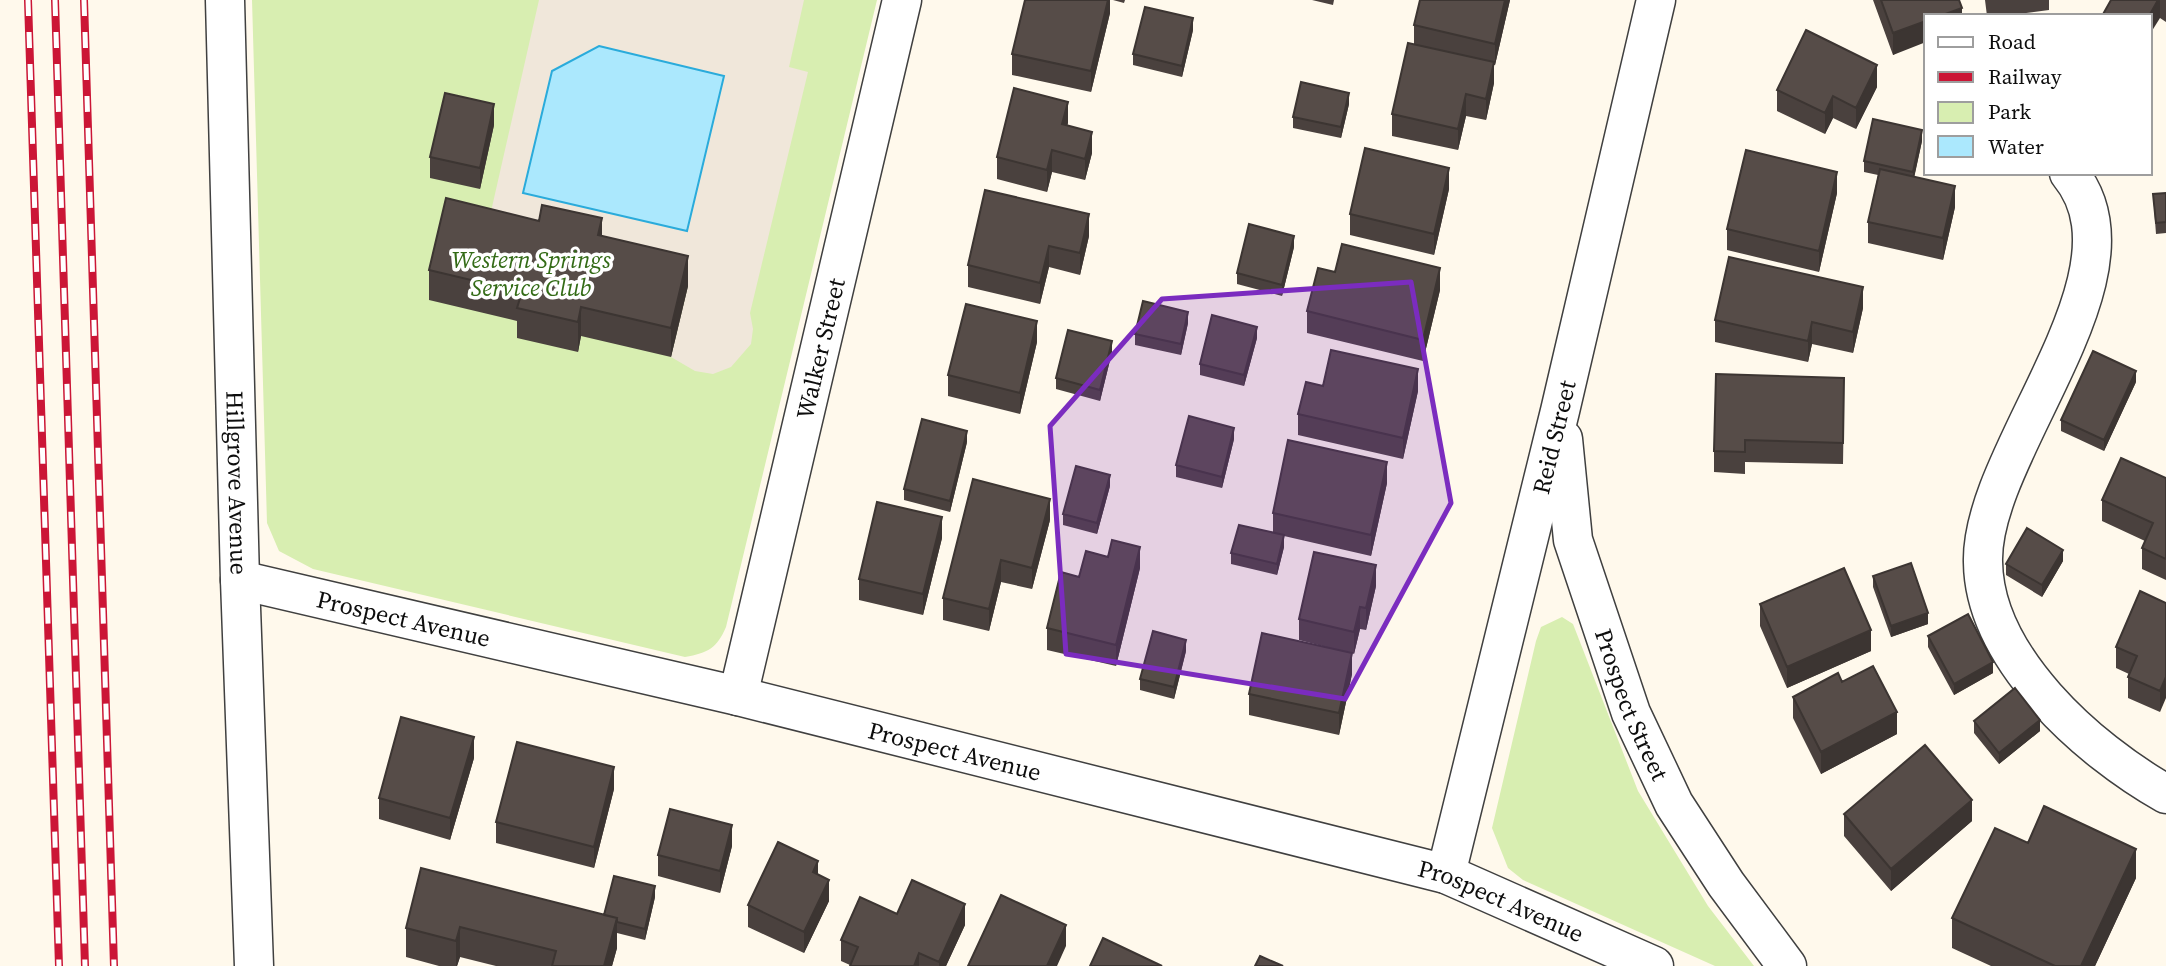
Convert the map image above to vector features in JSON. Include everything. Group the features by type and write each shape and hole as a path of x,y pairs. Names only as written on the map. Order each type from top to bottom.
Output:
{"street":[{"name":"Hillgrove Avenue","path":"225,0 240,580 254,966"},
{"name":"Walker Street","path":"738,696 902,0"},
{"name":"Reid Street","path":"1446,874 1560,411 1656,0"},
{"path":"2070,175 2078,184 2091,224 2091,262 2064,345 1994,502 1982,560 1985,587 1994,618 2039,689 2079,732 2132,775 2166,794"},
{"name":"Prospect Street","path":"1560,411 1573,540 1631,712 1674,804 1726,884 1787,966"},
{"name":"Prospect Avenue","path":"240,580 738,696 1446,874 1654,966"}],"highlighted area":[{"path":"1411,282 1451,503 1345,699 1066,654 1050,426 1162,299"}],"green space":[{"name":"Western Springs Service Club","path":"252,0 877,0 726,627 711,648 685,657 313,569 279,551 267,523"},
{"path":"1562,617 1573,624 1638,791 1708,906 1754,966 1715,966 1523,880 1508,868 1492,828 1536,641 1541,627"}],"shaded area":[{"path":"539,0 804,0 789,67 808,72 750,313 753,329 751,344 731,367 713,374 695,371 671,357 688,286 485,238"}],"water":[{"path":"599,46 724,76 687,231 523,193 552,71"}],"building":[{"path":"1025,0 1108,0 1091,71 1012,54"},
{"path":"1420,0 1505,0 1495,44 1414,25"},
{"path":"1881,0 1959,0 1962,8 1946,14 1924,14 1924,22 1893,33"},
{"path":"2111,0 2158,0 2150,14 2103,14"},
{"path":"1145,7 1193,18 1182,66 1133,54"},
{"path":"1806,30 1877,65 1856,108 1833,96 1825,113 1777,90"},
{"path":"1408,43 1494,62 1486,99 1466,94 1458,129 1392,114"},
{"path":"1301,82 1349,93 1341,127 1293,117"},
{"path":"1014,88 1068,102 1062,124 1092,132 1085,159 1052,150 1047,170 997,157"},
{"path":"445,93 494,104 480,168 430,157"},
{"path":"1873,119 1922,130 1913,172 1864,161"},
{"path":"1365,148 1449,168 1434,234 1350,214"},
{"path":"1746,150 1837,172 1819,251 1727,229"},
{"path":"1880,169 1955,186 1943,238 1868,222"},
{"path":"985,190 1089,214 1080,253 1049,246 1040,283 968,265"},
{"path":"2166,193 2166,222 2156,223 2153,194"},
{"path":"446,198 539,221 542,205 602,218 598,235 688,256 671,328 581,307 578,322 517,308 522,292 429,270"},
{"path":"1249,224 1294,236 1282,285 1237,273"},
{"path":"1342,244 1440,268 1423,340 1307,311 1318,268 1335,272"},
{"path":"1729,257 1863,287 1853,332 1812,322 1808,341 1715,320"},
{"path":"1143,301 1188,312 1181,344 1135,334"},
{"path":"966,304 1037,321 1020,393 948,375"},
{"path":"1212,315 1257,327 1244,375 1200,364"},
{"path":"1068,330 1112,341 1100,390 1056,378"},
{"path":"1331,350 1418,369 1403,438 1298,414 1306,382 1323,386"},
{"path":"2093,351 2136,371 2104,440 2061,420"},
{"path":"1716,374 1844,378 1843,443 1745,440 1745,452 1714,451"},
{"path":"1189,416 1234,428 1222,477 1176,465"},
{"path":"922,419 967,431 950,501 904,489"},
{"path":"1288,440 1387,462 1371,535 1273,513"},
{"path":"2121,458 2166,478 2166,559 2142,548 2153,523 2102,500"},
{"path":"1076,466 1110,475 1097,523 1063,514"},
{"path":"973,479 1050,499 1032,568 1001,560 989,609 943,598"},
{"path":"877,502 942,517 923,594 859,579"},
{"path":"1239,525 1284,535 1277,564 1231,553"},
{"path":"2027,528 2063,550 2042,585 2006,564"},
{"path":"1112,540 1140,547 1116,645 1047,628 1061,572 1079,577 1086,551 1108,557"},
{"path":"1314,552 1376,565 1366,608 1360,607 1354,632 1299,619"},
{"path":"1911,563 1928,613 1891,626 1873,576"},
{"path":"1844,568 1871,630 1787,667 1760,604"},
{"path":"2140,591 2166,603 2166,677 2160,691 2128,677 2137,656 2116,647"},
{"path":"1968,614 1993,662 1954,684 1928,636"},
{"path":"1153,631 1186,640 1174,687 1140,679"},
{"path":"1262,633 1352,653 1339,713 1249,694"},
{"path":"1873,666 1897,712 1821,752 1793,697 1838,673 1842,682"},
{"path":"2015,688 2040,720 1999,753 1974,721"},
{"path":"401,717 474,737 450,818 379,798"},
{"path":"517,742 614,767 594,847 496,822"},
{"path":"1925,745 1972,800 1891,869 1844,814"},
{"path":"2044,806 2136,849 2081,966 2055,966 1952,918 1995,828 2028,843"},
{"path":"670,809 732,825 720,871 658,855"},
{"path":"778,842 818,861 813,872 829,880 804,932 748,905"},
{"path":"421,868 617,918 604,966 552,966 556,951 460,927 456,941 406,928"},
{"path":"614,876 655,886 645,929 617,922 617,918 604,915"},
{"path":"912,880 965,904 939,962 919,953 914,966 850,966 858,947 841,940 860,897 897,914"},
{"path":"1001,895 1066,925 1047,966 968,966"},
{"path":"1103,938 1162,966 1090,966"},
{"path":"1260,956 1283,966 1255,966"}],"railway":[{"path":"28,0 59,966"},
{"path":"55,0 85,966"},
{"path":"84,0 114,966"}]}
